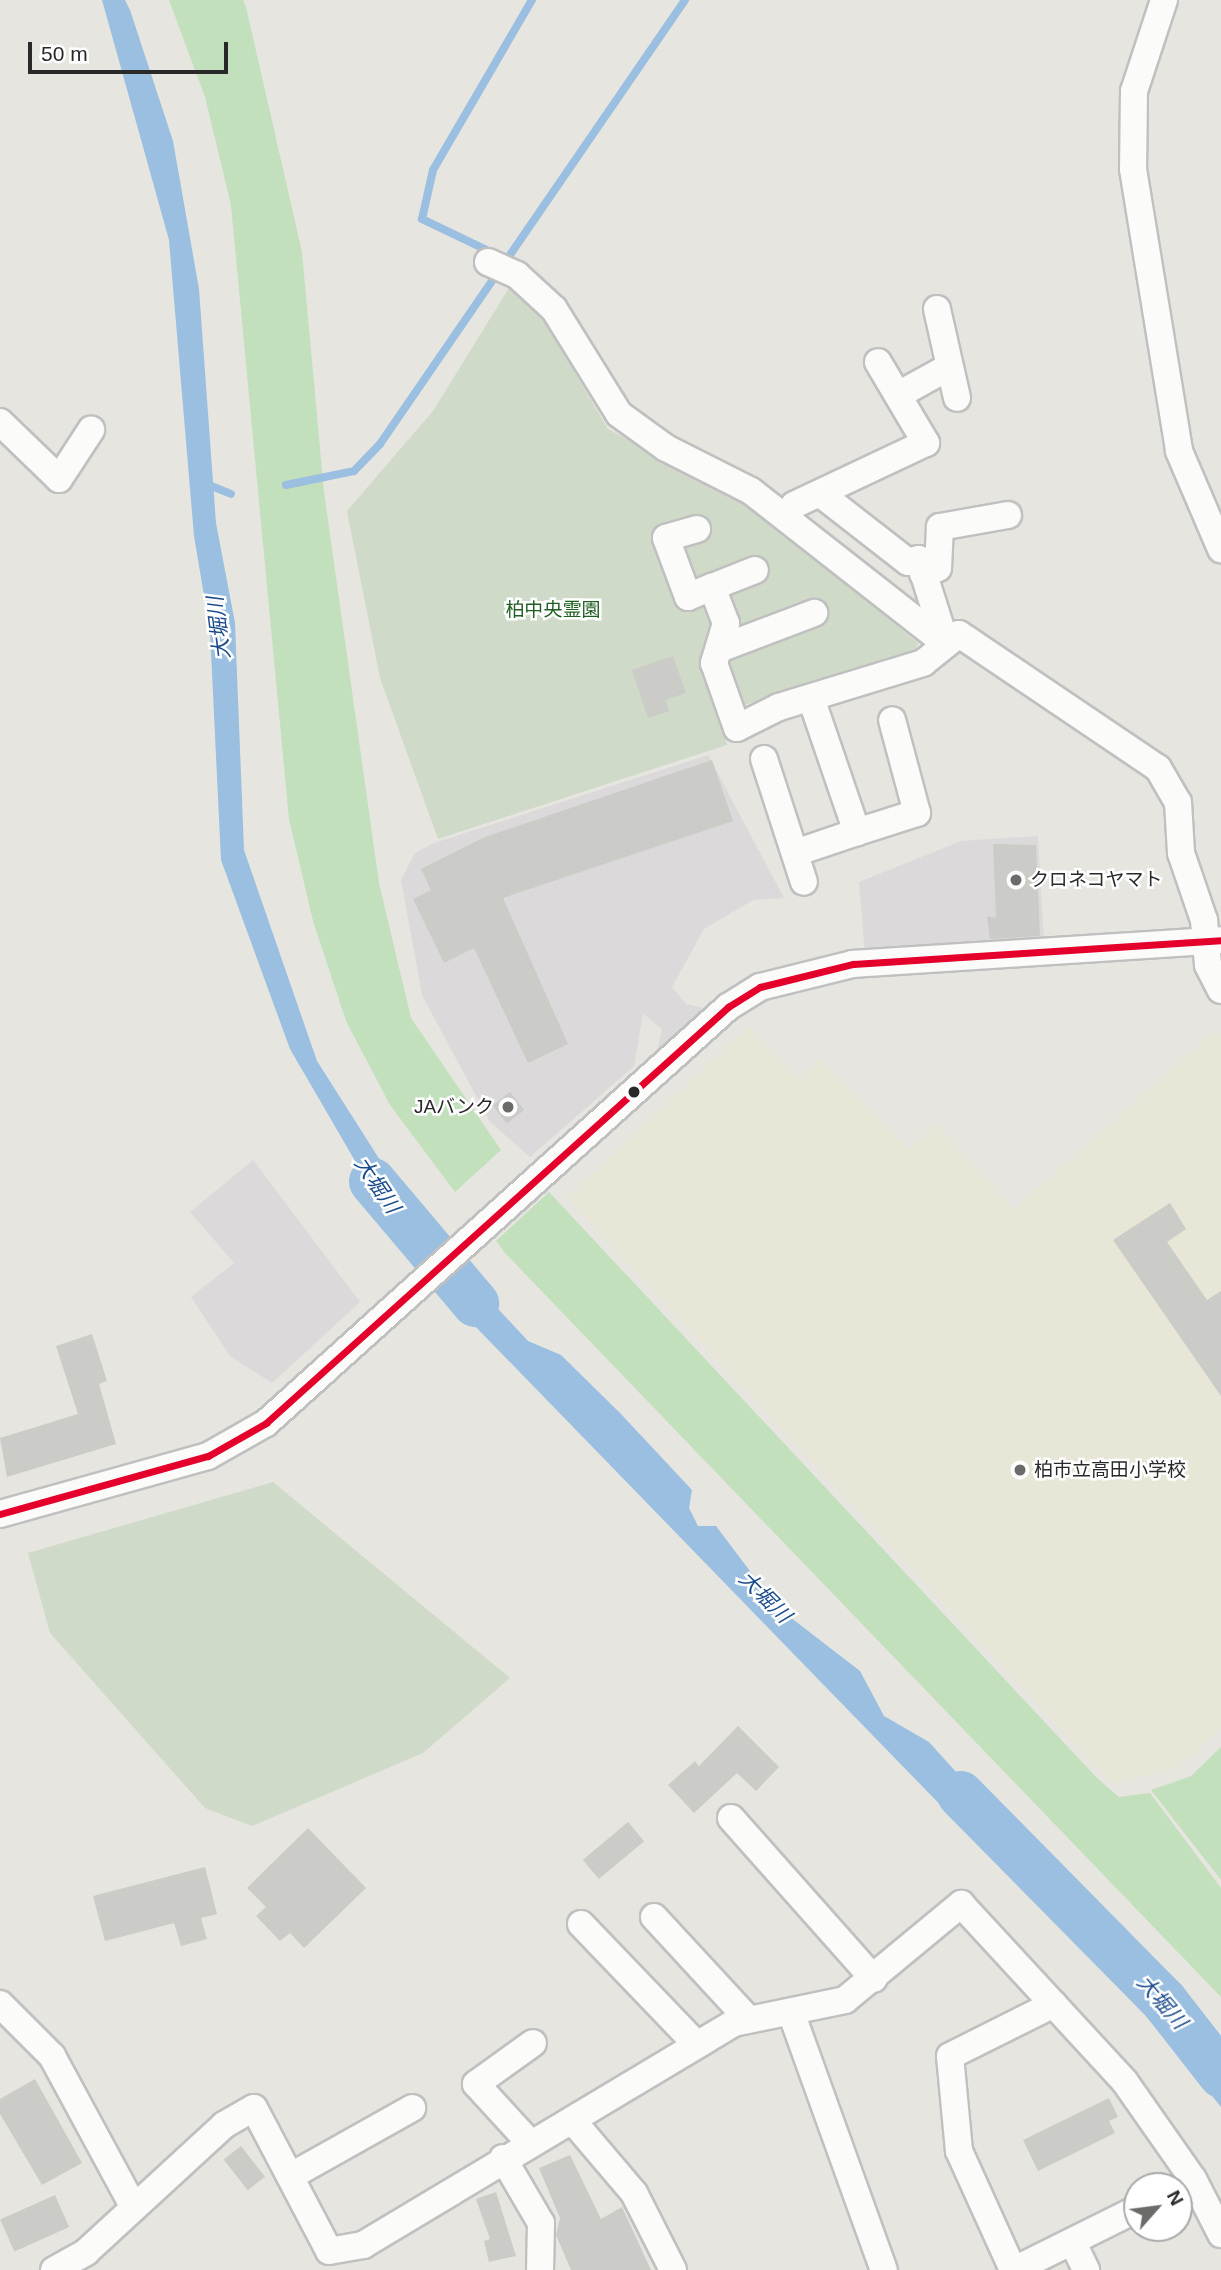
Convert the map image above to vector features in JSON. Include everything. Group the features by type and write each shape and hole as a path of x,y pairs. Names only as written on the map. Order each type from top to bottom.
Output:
{"street":[{"path":"1164,0 1134,92 1133,169 1179,452 1221,549"},
{"path":"488,262 517,275 554,309 619,414 666,448 751,491 946,643"},
{"path":"937,309 957,398"},
{"path":"794,505 822,495 926,443 900,394 878,362"},
{"path":"900,394 950,367"},
{"path":"0,422 59,480 91,429"},
{"path":"822,495 908,562 938,568 940,527 1008,515"},
{"path":"697,529 666,538 688,597 755,570"},
{"path":"921,566 946,643"},
{"path":"712,587 726,623 714,663 737,728 811,698 923,663 946,643 970,636 1158,768 1178,802 1181,853 1214,941 1208,965 1221,990"},
{"path":"719,649 814,614"},
{"path":"811,698 857,832"},
{"path":"798,852 917,813 892,720"},
{"path":"764,760 798,852 804,882"},
{"path":"0,1514 208,1456 266,1423 728,1007 760,987 853,964 1214,941"},
{"path":"731,1818 874,1979"},
{"path":"54,2270 86,2252 132,2204 225,2125 254,2108 332,2260 363,2245 503,2158 572,2120 696,2044 748,2019 792,2015 845,2000 874,1979 961,1904 1125,2082 1180,2172"},
{"path":"654,1917 748,2019"},
{"path":"581,1924 696,2044"},
{"path":"0,2004 52,2056 132,2204"},
{"path":"1054,2004 950,2056 959,2151 1013,2270 1123,2216"},
{"path":"792,2015 884,2270"},
{"path":"530,2143 476,2084 533,2043"},
{"path":"291,2176 412,2108"},
{"path":"572,2120 634,2193 673,2270"},
{"path":"503,2158 541,2223 540,2270"},
{"path":"1193,2192 1221,2234"},
{"path":"1073,2243 1086,2270"}],"shaded area":[{"path":"708,755 784,898 753,900 704,929 672,987 686,1004 709,1009 658,1049 662,1029 643,1014 634,1066 530,1157 490,1122 422,995 401,880 415,853 434,843"},
{"path":"1038,836 1044,944 865,955 859,882 961,841"},
{"name":"柏市立高田小学校","path":"748,1027 798,1080 819,1060 909,1149 936,1124 1013,1210 1216,1030 1221,1036 1221,1729 1179,1768 1112,1784 567,1198"},
{"path":"253,1160 360,1302 272,1383 230,1356 191,1297 234,1263 190,1212"}],"green space":[{"path":"169,0 243,0 246,7 302,252 324,492 379,883 411,1018 501,1150 455,1192 390,1105 346,1021 313,921 289,819 231,205 205,97"},
{"name":"柏中央霊園","path":"509,288 545,322 608,429 749,503 918,643 915,653 718,713 727,745 438,839 380,678 347,511 433,411"},
{"path":"549,1192 1097,1778 1119,1797 1150,1793 1221,1888 1221,1997 505,1253 496,1241"},
{"path":"273,1482 510,1678 423,1753 252,1826 205,1808 50,1633 28,1553"},
{"path":"1221,1747 1221,1880 1151,1790 1191,1776"}],"water":[{"path":"102,0 125,0 130,10 173,141 199,289 216,523 235,623 244,850 317,1061 420,1223 401,1240 290,1049 221,860 210,631 194,536 169,240"},
{"path":"458,1266 528,1341 561,1355 620,1413 692,1490 689,1508 698,1526 716,1526 759,1583 782,1596 790,1617 860,1671 884,1716 929,1742 1012,1834 990,1856 436,1286"},
{"path":"1033,1857 1108,1934 1221,2075 1221,2107 1096,1953 1016,1873"}],"building":[{"path":"673,656 686,693 665,700 669,711 648,718 632,670"},
{"path":"712,760 733,821 503,898 568,1044 528,1063 474,948 444,963 413,899 431,890 421,869 485,837"},
{"name":"クロネコヤマト","path":"993,844 1036,845 1040,936 990,939 987,916 996,918"},
{"name":"JAバンク","path":"510,1092 524,1110 507,1124 493,1106"},
{"path":"1170,1203 1186,1229 1167,1242 1207,1300 1221,1291 1221,1396 1113,1240"},
{"path":"92,1334 107,1381 99,1384 116,1444 7,1477 0,1438 78,1414 56,1346"},
{"path":"738,1726 779,1767 756,1791 737,1773 694,1813 668,1785 695,1761 699,1766"},
{"path":"628,1822 644,1841 599,1879 583,1860"},
{"path":"308,1828 366,1888 304,1948 290,1933 280,1941 256,1916 266,1907 247,1888"},
{"path":"205,1867 217,1914 201,1918 207,1939 181,1946 174,1923 105,1941 93,1896"},
{"path":"35,2079 82,2163 42,2185 0,2114 0,2099"},
{"path":"1109,2098 1118,2117 1109,2121 1115,2133 1038,2171 1023,2140"},
{"path":"241,2146 265,2177 248,2190 224,2160"},
{"path":"570,2155 601,2219 622,2207 651,2270 571,2270 556,2235 560,2218 539,2168"},
{"path":"496,2192 516,2256 489,2262 484,2241 490,2239 476,2199"},
{"path":"55,2195 69,2227 14,2251 0,2219"}],"waterway":[{"path":"493,253 422,219 433,170 532,0"},
{"path":"286,485 354,471 380,444 685,0"},
{"path":"204,483 231,494"},
{"name":"大堀川","path":"372,1181 475,1303"},
{"name":"大堀川","path":"960,1794 1164,2001 1221,2074"}],"transit line":[{"path":"0,1514 208,1456 266,1423 728,1007 760,987 853,964 1221,940"}],"place":[{"name":"クロネコヤマト","path":"1016,880"},
{"name":"JAバンク","path":"508,1107"},
{"name":"柏市立高田小学校","path":"1020,1470"}]}
